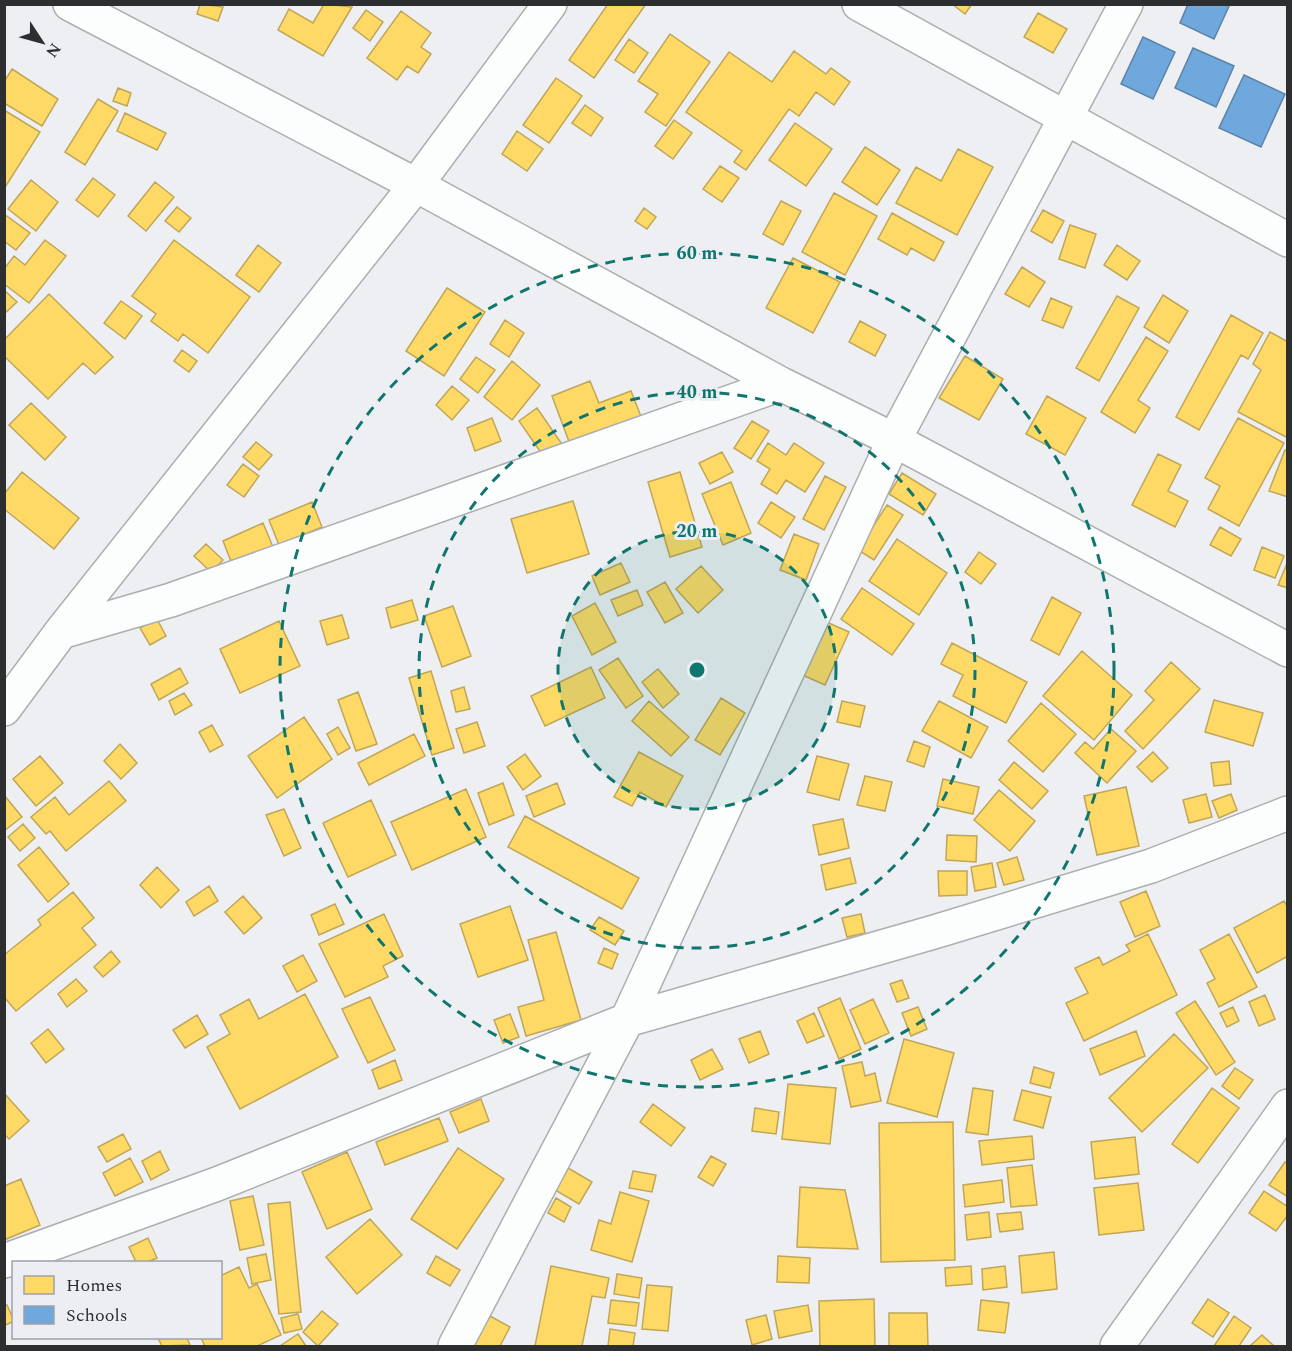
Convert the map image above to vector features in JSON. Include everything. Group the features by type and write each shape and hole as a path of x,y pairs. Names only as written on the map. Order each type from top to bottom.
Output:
{"street":[{"path":"70,4 416,184 781,384 894,440 1287,650"},
{"path":"4,709 61,632 416,184 550,4"},
{"path":"859,4 1068,117 1287,240"},
{"path":"455,1347 627,1020 894,440 1068,117 1126,4"},
{"path":"61,632 171,600 781,384"},
{"path":"4,1261 217,1184 627,1020 1151,866 1287,813"},
{"path":"1118,1347 1287,1106"}],"building: Homes":[{"path":"200,4 223,7 218,21 197,14"},
{"path":"324,4 352,7 323,56 278,30 289,9 313,23"},
{"path":"608,4 646,4 594,78 569,60"},
{"path":"952,4 972,4 965,14"},
{"path":"366,10 383,22 370,41 353,28"},
{"path":"401,11 431,33 421,47 431,54 418,73 407,66 397,80 367,58"},
{"path":"1038,13 1067,29 1053,53 1024,37"},
{"path":"670,34 710,62 666,126 645,112 658,94 638,81"},
{"path":"629,39 648,53 634,73 615,60"},
{"path":"794,51 826,74 831,68 850,82 834,105 816,92 799,116 789,109 746,170 734,162 742,151 686,112 729,52 772,82"},
{"path":"12,69 58,99 42,126 4,103 4,82"},
{"path":"556,78 582,96 549,143 523,125"},
{"path":"118,88 131,93 127,106 113,101"},
{"path":"98,99 118,111 85,165 65,152"},
{"path":"585,105 603,118 591,136 572,123"},
{"path":"4,110 40,132 4,189"},
{"path":"125,113 166,133 157,150 117,131"},
{"path":"674,120 692,133 673,159 655,146"},
{"path":"795,123 832,149 806,186 769,160"},
{"path":"517,131 543,149 527,171 502,154"},
{"path":"865,147 900,170 877,205 842,182"},
{"path":"958,149 993,167 957,235 896,203 916,167 941,181"},
{"path":"720,166 739,178 722,202 703,189"},
{"path":"93,178 115,195 98,217 76,200"},
{"path":"31,180 58,202 36,231 8,209"},
{"path":"155,182 174,197 146,231 128,216"},
{"path":"834,193 877,216 845,275 802,252"},
{"path":"781,201 801,211 783,245 763,234"},
{"path":"177,207 191,218 179,232 165,221"},
{"path":"644,208 656,217 647,229 635,221"},
{"path":"1043,210 1064,221 1052,243 1031,231"},
{"path":"892,213 944,242 934,261 911,248 907,255 878,239"},
{"path":"4,214 30,233 16,250 4,241"},
{"path":"1070,225 1096,234 1085,268 1059,259"},
{"path":"45,240 66,256 29,303 4,284 4,269 14,256 25,265"},
{"path":"174,240 250,297 208,353 183,334 178,341 151,321 156,314 132,296"},
{"path":"258,245 281,263 259,292 236,275"},
{"path":"1117,245 1140,261 1127,280 1104,265"},
{"path":"793,258 840,282 813,333 766,308"},
{"path":"1022,267 1045,282 1029,307 1005,294"},
{"path":"447,288 485,312 444,376 406,351"},
{"path":"4,290 17,302 4,314"},
{"path":"49,294 113,357 95,374 83,363 48,399 4,356 4,340"},
{"path":"1163,295 1188,311 1169,343 1144,327"},
{"path":"1117,296 1139,308 1099,381 1076,368"},
{"path":"1051,298 1072,307 1063,328 1042,320"},
{"path":"121,301 142,316 125,339 104,323"},
{"path":"1231,315 1263,333 1248,359 1241,355 1199,430 1176,417"},
{"path":"505,320 524,333 509,357 490,344"},
{"path":"860,321 886,335 875,356 849,342"},
{"path":"1270,332 1288,342 1288,438 1238,412 1261,370 1253,364"},
{"path":"1146,337 1168,351 1138,400 1150,408 1135,433 1101,412"},
{"path":"182,350 197,361 189,372 174,361"},
{"path":"965,356 1003,379 979,420 939,398"},
{"path":"476,357 495,370 478,393 460,379"},
{"path":"512,361 540,385 512,420 484,397"},
{"path":"590,381 599,403 631,391 642,419 571,447 552,396"},
{"path":"452,386 469,400 452,420 436,405"},
{"path":"1047,396 1086,418 1065,455 1026,434"},
{"path":"31,403 66,437 45,460 9,425"},
{"path":"537,408 564,447 546,460 519,421"},
{"path":"492,418 501,441 475,451 467,428"},
{"path":"1238,418 1284,443 1239,526 1208,509 1220,486 1205,478"},
{"path":"752,421 769,431 751,459 734,448"},
{"path":"256,442 272,455 259,470 243,457"},
{"path":"768,443 786,455 794,443 824,463 805,492 786,480 777,494 761,484 770,469 757,461"},
{"path":"1285,450 1288,451 1288,497 1269,491"},
{"path":"722,452 733,472 710,484 699,463"},
{"path":"1158,454 1181,465 1168,491 1188,501 1175,527 1132,505"},
{"path":"243,464 259,476 244,497 227,485"},
{"path":"22,472 79,518 54,549 4,509 4,494"},
{"path":"680,472 702,547 670,557 648,482"},
{"path":"902,473 936,494 923,515 889,494"},
{"path":"825,476 846,487 824,530 803,519"},
{"path":"731,482 751,533 723,545 702,494"},
{"path":"573,501 589,554 527,573 511,519"},
{"path":"312,502 322,527 279,545 269,520"},
{"path":"771,502 795,517 781,538 758,523"},
{"path":"887,505 903,515 874,560 858,550"},
{"path":"263,523 273,547 232,564 223,541"},
{"path":"1220,527 1241,539 1231,556 1210,545"},
{"path":"794,534 819,544 806,580 780,570"},
{"path":"897,539 947,573 919,615 869,581"},
{"path":"206,544 223,560 211,572 194,556"},
{"path":"1262,547 1284,556 1275,578 1254,570"},
{"path":"979,552 996,564 981,584 965,572"},
{"path":"1288,561 1288,588 1278,585"},
{"path":"621,563 630,582 600,595 592,576"},
{"path":"701,566 723,590 698,613 676,589"},
{"path":"665,582 683,613 665,623 647,592"},
{"path":"862,588 914,624 892,655 841,619"},
{"path":"637,590 643,605 618,616 611,600"},
{"path":"1052,597 1081,613 1059,655 1031,640"},
{"path":"412,600 418,620 391,628 386,608"},
{"path":"595,603 616,642 592,655 572,616"},
{"path":"453,606 471,656 442,667 424,616"},
{"path":"342,615 349,638 327,645 320,621"},
{"path":"157,619 166,636 150,645 140,628"},
{"path":"822,620 849,632 825,685 798,673"},
{"path":"279,621 300,666 240,693 220,649"},
{"path":"952,643 1027,682 1006,723 953,696 963,675 941,664"},
{"path":"1082,651 1132,695 1094,740 1043,696"},
{"path":"618,658 643,696 626,708 599,670"},
{"path":"1171,662 1200,689 1143,749 1125,731 1154,700 1145,691"},
{"path":"591,667 605,698 545,726 531,696"},
{"path":"180,668 188,683 159,700 151,684"},
{"path":"658,669 679,694 663,708 642,682"},
{"path":"431,671 454,748 432,755 409,678"},
{"path":"464,687 470,709 456,712 451,691"},
{"path":"358,692 377,744 356,751 338,700"},
{"path":"184,693 192,705 175,715 169,701"},
{"path":"721,698 745,713 720,755 695,740"},
{"path":"1214,700 1263,713 1253,746 1205,732"},
{"path":"649,701 689,737 671,756 632,721"},
{"path":"842,701 865,706 860,727 837,722"},
{"path":"939,701 988,727 971,758 922,731"},
{"path":"1041,703 1076,734 1043,772 1008,741"},
{"path":"304,717 332,759 277,798 248,756"},
{"path":"477,722 485,746 464,753 456,729"},
{"path":"212,725 223,745 210,752 199,732"},
{"path":"338,727 350,748 338,755 327,734"},
{"path":"1111,729 1136,751 1107,783 1075,753 1085,742 1093,749"},
{"path":"414,734 425,756 369,785 358,763"},
{"path":"914,741 930,747 924,767 907,761"},
{"path":"120,744 137,763 121,779 104,761"},
{"path":"639,752 683,776 666,807 640,792 632,806 614,797"},
{"path":"1153,752 1168,768 1152,782 1137,767"},
{"path":"525,754 541,776 523,790 507,767"},
{"path":"40,756 63,783 36,806 13,779"},
{"path":"817,756 849,764 839,800 807,792"},
{"path":"1229,761 1231,784 1214,786 1211,763"},
{"path":"1014,762 1048,791 1032,809 999,780"},
{"path":"865,776 892,782 885,811 857,805"},
{"path":"943,779 979,787 973,814 937,806"},
{"path":"109,781 126,801 66,851 50,831 46,834 31,817 55,797 69,815"},
{"path":"503,783 514,815 489,825 478,793"},
{"path":"557,783 565,804 534,817 526,796"},
{"path":"1126,787 1139,846 1097,855 1084,796"},
{"path":"466,789 486,837 412,870 391,822"},
{"path":"999,790 1035,821 1010,851 974,820"},
{"path":"1206,794 1212,817 1189,823 1183,800"},
{"path":"1231,794 1237,810 1219,818 1212,801"},
{"path":"4,795 22,817 4,831"},
{"path":"371,800 396,855 348,877 323,823"},
{"path":"284,809 301,848 284,856 266,815"},
{"path":"525,816 639,878 622,909 508,847"},
{"path":"843,819 849,848 819,855 813,825"},
{"path":"23,824 35,838 20,851 8,837"},
{"path":"947,835 977,836 976,862 946,860"},
{"path":"39,847 69,884 48,902 18,865"},
{"path":"1017,857 1024,880 1004,885 997,863"},
{"path":"850,858 856,883 826,890 821,865"},
{"path":"992,863 996,887 975,891 971,867"},
{"path":"157,867 179,890 161,908 140,885"},
{"path":"938,871 967,871 967,895 939,896"},
{"path":"209,886 218,901 194,916 186,902"},
{"path":"1146,891 1160,926 1135,937 1120,902"},
{"path":"73,892 94,918 82,928 96,945 16,1011 4,997 4,955 41,925 38,920"},
{"path":"243,896 262,918 244,934 225,912"},
{"path":"1284,901 1288,908 1288,956 1257,973 1234,928"},
{"path":"335,904 344,924 319,935 311,915"},
{"path":"510,906 528,960 478,977 460,924"},
{"path":"384,914 403,956 383,966 388,977 345,997 319,944"},
{"path":"861,914 865,933 847,937 842,918"},
{"path":"599,917 624,931 615,945 590,930"},
{"path":"556,932 581,1020 526,1036 518,1007 544,1000 528,940"},
{"path":"1148,934 1177,995 1084,1041 1066,1003 1088,993 1075,968 1099,957 1103,965 1130,951 1126,945"},
{"path":"1229,934 1257,987 1219,1007 1207,983 1215,979 1200,950"},
{"path":"604,948 618,954 612,969 598,963"},
{"path":"111,951 120,962 103,977 94,967"},
{"path":"303,955 317,981 297,992 283,966"},
{"path":"76,979 87,991 67,1007 58,994"},
{"path":"902,980 909,998 897,1002 890,984"},
{"path":"305,994 338,1057 240,1109 207,1047 230,1034 220,1015 249,999 259,1019"},
{"path":"1265,995 1275,1019 1259,1026 1249,1002"},
{"path":"370,997 395,1050 368,1063 342,1009"},
{"path":"840,998 861,1049 839,1059 818,1008"},
{"path":"873,999 889,1033 865,1044 850,1010"},
{"path":"1195,1001 1235,1062 1216,1075 1176,1013"},
{"path":"918,1007 927,1029 911,1036 902,1013"},
{"path":"1233,1007 1239,1021 1227,1027 1220,1013"},
{"path":"814,1013 824,1036 807,1043 797,1021"},
{"path":"510,1014 519,1037 503,1043 494,1020"},
{"path":"197,1015 208,1034 185,1048 173,1030"},
{"path":"48,1029 64,1049 46,1063 31,1043"},
{"path":"760,1031 769,1054 749,1063 739,1039"},
{"path":"1136,1031 1145,1056 1100,1075 1090,1049"},
{"path":"1174,1034 1208,1068 1142,1132 1109,1098"},
{"path":"904,1039 954,1053 937,1117 887,1103"},
{"path":"712,1049 723,1069 700,1080 691,1060"},
{"path":"395,1060 402,1080 379,1089 372,1070"},
{"path":"862,1062 865,1076 875,1073 881,1101 851,1107 842,1066"},
{"path":"1034,1067 1054,1073 1050,1088 1030,1083"},
{"path":"1235,1068 1253,1080 1239,1099 1222,1086"},
{"path":"788,1084 836,1088 830,1144 782,1139"},
{"path":"973,1088 993,1091 988,1135 966,1132"},
{"path":"1212,1088 1239,1108 1198,1163 1172,1144"},
{"path":"1022,1090 1051,1097 1043,1128 1014,1120"},
{"path":"4,1093 29,1121 9,1139 4,1134"},
{"path":"481,1099 489,1121 459,1133 450,1112"},
{"path":"653,1104 685,1128 671,1146 640,1122"},
{"path":"755,1108 779,1112 776,1134 752,1131"},
{"path":"439,1118 448,1141 385,1165 376,1142"},
{"path":"953,1122 955,1260 881,1262 879,1123"},
{"path":"123,1134 131,1149 107,1162 98,1147"},
{"path":"1032,1136 1034,1159 982,1165 979,1141"},
{"path":"1135,1137 1139,1174 1095,1179 1091,1142"},
{"path":"458,1148 504,1179 457,1249 411,1219"},
{"path":"160,1151 169,1170 151,1180 142,1161"},
{"path":"347,1152 372,1209 327,1229 302,1172"},
{"path":"711,1156 726,1164 713,1186 698,1177"},
{"path":"130,1158 143,1182 115,1196 103,1173"},
{"path":"1285,1162 1288,1163 1288,1197 1269,1185"},
{"path":"563,1165 592,1182 579,1204 550,1187"},
{"path":"1032,1165 1037,1205 1011,1207 1007,1168"},
{"path":"633,1171 656,1175 652,1192 629,1188"},
{"path":"21,1179 40,1225 4,1240 4,1186"},
{"path":"1002,1180 1004,1202 965,1207 963,1185"},
{"path":"1138,1183 1144,1230 1099,1235 1094,1188"},
{"path":"800,1187 845,1190 858,1249 797,1247"},
{"path":"1264,1191 1288,1207 1288,1215 1276,1231 1249,1213"},
{"path":"620,1192 649,1201 632,1262 591,1250 599,1220 611,1224"},
{"path":"253,1196 264,1245 240,1250 230,1201"},
{"path":"556,1198 571,1207 564,1222 548,1213"},
{"path":"290,1202 301,1312 279,1314 268,1204"},
{"path":"989,1212 991,1237 967,1240 965,1215"},
{"path":"1021,1212 1023,1229 1000,1232 997,1214"},
{"path":"370,1219 402,1255 357,1294 326,1257"},
{"path":"148,1238 157,1258 150,1261 136,1261 129,1247"},
{"path":"1054,1252 1057,1289 1022,1293 1019,1256"},
{"path":"266,1254 271,1280 252,1284 247,1258"},
{"path":"436,1256 460,1270 450,1286 427,1273"},
{"path":"778,1256 810,1258 809,1283 777,1282"},
{"path":"551,1266 609,1278 605,1298 592,1296 582,1346 535,1346"},
{"path":"971,1266 972,1284 946,1286 945,1268"},
{"path":"1005,1266 1007,1287 983,1290 982,1269"},
{"path":"239,1267 249,1288 257,1284 281,1335 257,1346 205,1346 202,1339 222,1339 222,1275"},
{"path":"617,1274 642,1278 639,1298 614,1294"},
{"path":"647,1285 672,1287 668,1331 642,1329"},
{"path":"874,1299 875,1346 820,1346 819,1301"},
{"path":"1208,1299 1229,1313 1213,1337 1192,1323"},
{"path":"611,1300 639,1303 636,1326 608,1323"},
{"path":"981,1300 1009,1303 1005,1333 978,1330"},
{"path":"7,1305 12,1322 4,1326 4,1306"},
{"path":"808,1305 812,1331 779,1338 774,1311"},
{"path":"322,1311 338,1324 318,1346 303,1332"},
{"path":"889,1313 927,1313 928,1346 889,1346"},
{"path":"298,1314 302,1329 284,1333 281,1318"},
{"path":"766,1315 772,1339 752,1345 746,1320"},
{"path":"490,1316 510,1327 500,1346 474,1346"},
{"path":"1234,1316 1251,1328 1239,1346 1214,1346"},
{"path":"610,1329 635,1333 633,1346 608,1346"},
{"path":"298,1334 306,1346 280,1346"},
{"path":"1262,1335 1274,1346 1250,1346"},
{"path":"158,1339 187,1339 190,1345 162,1346"}],"building: Schools":[{"path":"1188,4 1230,4 1214,39 1180,23"},
{"path":"1143,37 1175,52 1153,99 1121,84"},
{"path":"1193,48 1234,66 1216,107 1175,88"},
{"path":"1244,75 1285,94 1261,147 1219,128"}]}
